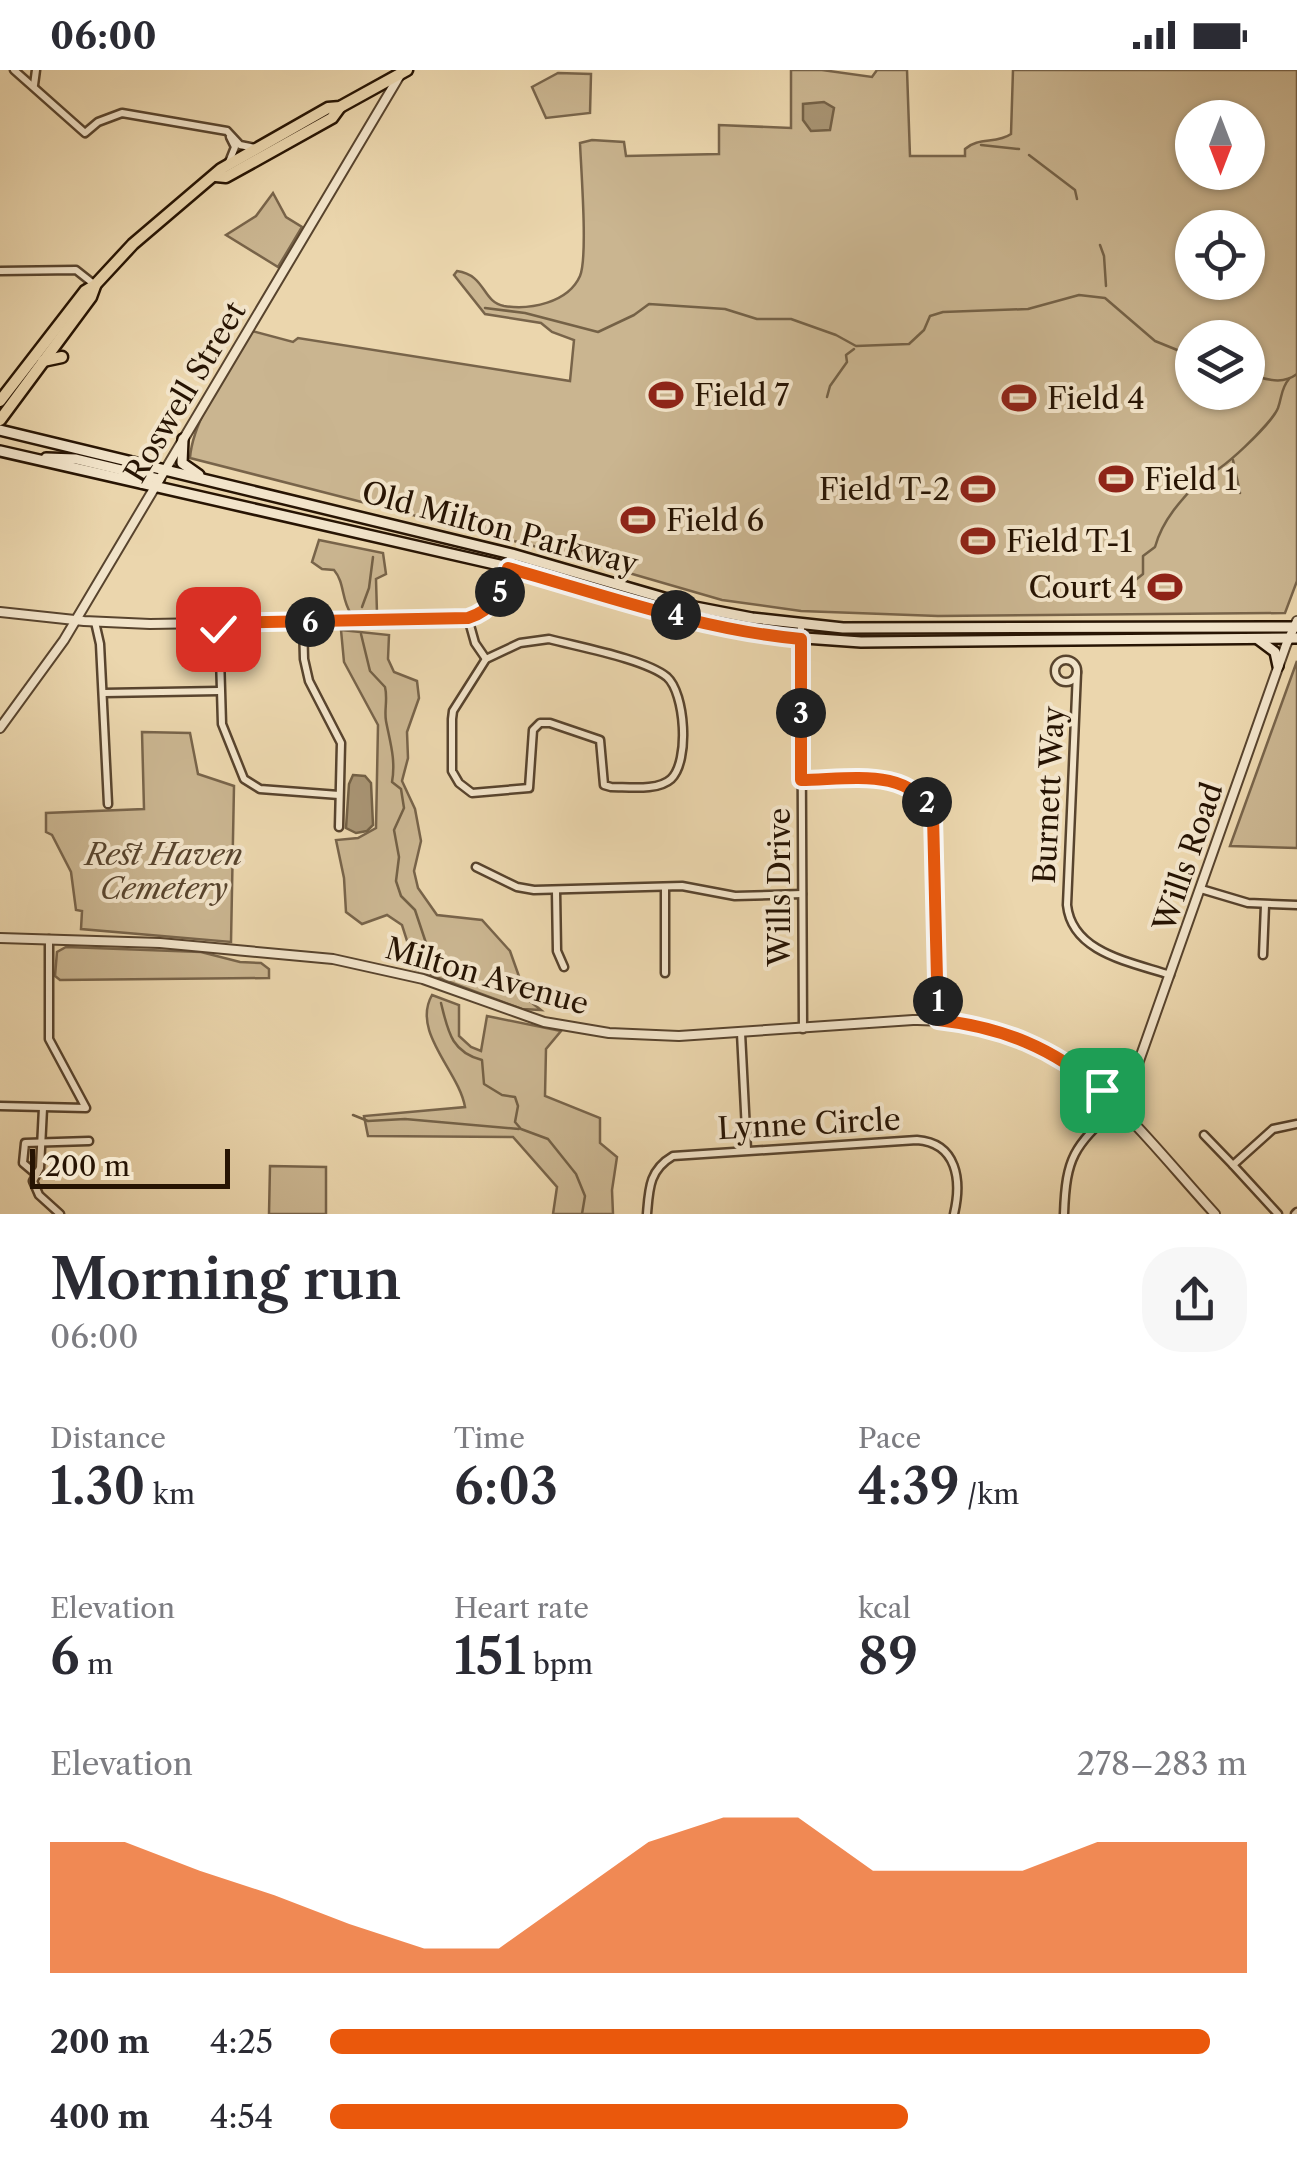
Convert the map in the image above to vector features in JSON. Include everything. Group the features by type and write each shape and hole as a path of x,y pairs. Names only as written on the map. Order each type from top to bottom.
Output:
{"highway":[{"path":"0,401 85,291 166,213 228,164 328,108 340,107 404,72"},
{"path":"216,176 226,177 332,118 340,107"},
{"path":"0,420 91,297 95,285"},
{"path":"42,362 62,357"}],"main road":[{"name":"Old Milton Parkway","path":"0,430 159,479 762,636 861,642 1256,638 1295,630"},
{"path":"183,439 182,462 206,480"},
{"path":"0,450 39,460 76,459 159,479"},
{"name":"Old Milton Parkway","path":"159,479 206,480 512,554 695,607 801,625 1295,630"},
{"path":"1256,638 1268,643 1278,666"}],"street":[{"path":"14,70 85,133 98,122 122,113 226,132 240,146 256,148"},
{"path":"34,86 36,70"},
{"name":"Roswell Street","path":"0,728 52,660 404,72"},
{"path":"226,132 234,147 228,164"},
{"path":"0,271 76,270 95,285"},
{"path":"0,612 95,622 468,618 481,614 494,602 512,554"},
{"path":"468,618 475,643 486,659"},
{"path":"95,622 104,693 108,804"},
{"path":"303,622 309,681 341,743 339,827"},
{"path":"218,623 222,724 246,782 260,788 339,795"},
{"name":"Wills Drive","path":"801,625 803,1028"},
{"name":"Wills Road","path":"1117,1106 1128,1092 1278,666 1295,630"},
{"path":"549,639 664,674 680,697 682,757 678,771 660,785 604,785 600,740 540,722 533,730 529,788 472,792 465,789 452,771 453,711 486,659 520,642 549,639"},
{"name":"Burnett Way","path":"1077,672 1069,922 1080,938 1096,948 1170,975"},
{"path":"104,693 219,691"},
{"path":"801,780 896,781 915,789 929,805 935,828 938,1020"},
{"path":"476,867 516,888 665,886 735,896 802,894"},
{"path":"665,886 665,974"},
{"path":"1201,888 1232,900 1297,905"},
{"path":"556,890 557,951 564,966"},
{"path":"1263,955 1265,905"},
{"name":"Milton Avenue","path":"0,938 160,943 333,958 423,979 513,1013 574,1028 648,1036 938,1020 990,1028 1039,1046 1083,1074 1215,1214"},
{"path":"0,1106 86,1108 49,1040 49,939"},
{"path":"741,1033 746,1150"},
{"path":"1064,1214 1066,1168 1074,1151 1117,1106"},
{"path":"43,1108 33,1181 37,1193 60,1214"},
{"path":"1233,1165 1273,1128 1297,1124"},
{"path":"1204,1136 1278,1214"},
{"path":"36,1174 26,1168 22,1149 27,1142 89,1141"},
{"name":"Lynne Circle","path":"648,1214 652,1176 664,1161 684,1154 929,1141 943,1148 955,1167 958,1198 954,1214"}],"green space":[{"path":"791,70 872,77 877,70 907,70 910,156 965,156 970,145 1011,134 1013,70 1297,70 1297,581 1285,613 938,616 801,611 722,600 553,551 190,458 205,409 252,331 293,342 298,338 570,381 574,340 541,323 485,314 454,275 457,271 466,273 491,299 504,306 547,303 567,293 580,276 584,251 580,143 624,142 626,156 719,154 719,125 791,128"},
{"path":"558,73 591,74 590,113 546,118 532,87"},
{"path":"273,193 286,217 302,227 278,267 226,235 256,216"},
{"path":"319,540 383,553 386,574 376,579 377,613 351,614 334,570 322,569 312,562"},
{"path":"341,630 389,635 388,659 394,672 417,681 419,698 407,732 408,758 402,781 415,809 421,841 414,871 418,888 437,915 482,920 510,951 527,999 541,1010 522,1009 396,962 409,947 402,925 387,915 362,924 346,912 336,840 358,838 376,828 378,725 344,662"},
{"path":"1297,661 1297,848 1230,846"},
{"name":"Rest Haven Cemetery","path":"142,732 190,733 198,774 234,786 231,942 81,929 82,911 76,910 71,872 52,835 46,832 46,813 144,809"},
{"path":"66,947 201,952 261,963 269,969 269,978 60,980 55,976 57,952"},
{"path":"432,995 459,1005 459,1036 481,1051 487,1016 561,1031 546,1049 545,1096 600,1118 600,1143 617,1157 613,1214 553,1214 557,1187 513,1137 368,1136 364,1116 465,1107 427,1023"},
{"path":"270,1166 326,1167 326,1214 269,1214"}],"shaded area":[{"path":"824,102 834,108 830,130 811,131 803,120 803,104"},
{"path":"353,775 365,776 371,783 373,825 356,833 346,828"}],"waterway":[{"path":"981,145 1019,149"},
{"path":"1029,155 1075,190 1077,199"},
{"path":"1100,245 1106,286"},
{"path":"485,308 525,313 598,332 649,304 725,309 757,319 791,319 856,346 909,344 924,330 930,316 943,312 1028,309 1079,295 1105,298 1155,341 1175,349"},
{"path":"827,397 847,362 846,355 854,349"},
{"path":"1265,379 1279,380 1297,374"},
{"path":"1129,598 1133,582 1143,574 1143,556 1155,547 1175,508 1204,476 1233,458 1266,425 1278,408 1289,379"},
{"path":"1233,460 1240,493"},
{"path":"362,607 373,557"},
{"path":"361,634 370,671 385,687 392,782 401,789 404,808 394,830 399,857 396,881 401,896 415,910 435,970"},
{"path":"441,1003 457,1046 482,1060 484,1084 502,1095 515,1097 515,1122 521,1129 548,1139 576,1174 585,1196 582,1214"},
{"path":"353,1115 368,1121 405,1119 519,1129"}],"place":[{"name":"Field 7","path":"666,395"},
{"name":"Field 4","path":"1019,398"},
{"name":"Field 1","path":"1116,479"},
{"name":"Field T-2","path":"978,489"},
{"name":"Field 6","path":"638,520"},
{"name":"Field T-1","path":"978,541"},
{"name":"Court 4","path":"1165,587"}],"route":[{"path":"218,629 218,623 468,618 481,614 494,602 508,568 705,623 762,636 801,639 801,780 896,781 915,789 933,816 938,1020 990,1028 1039,1046 1102,1090"}]}
